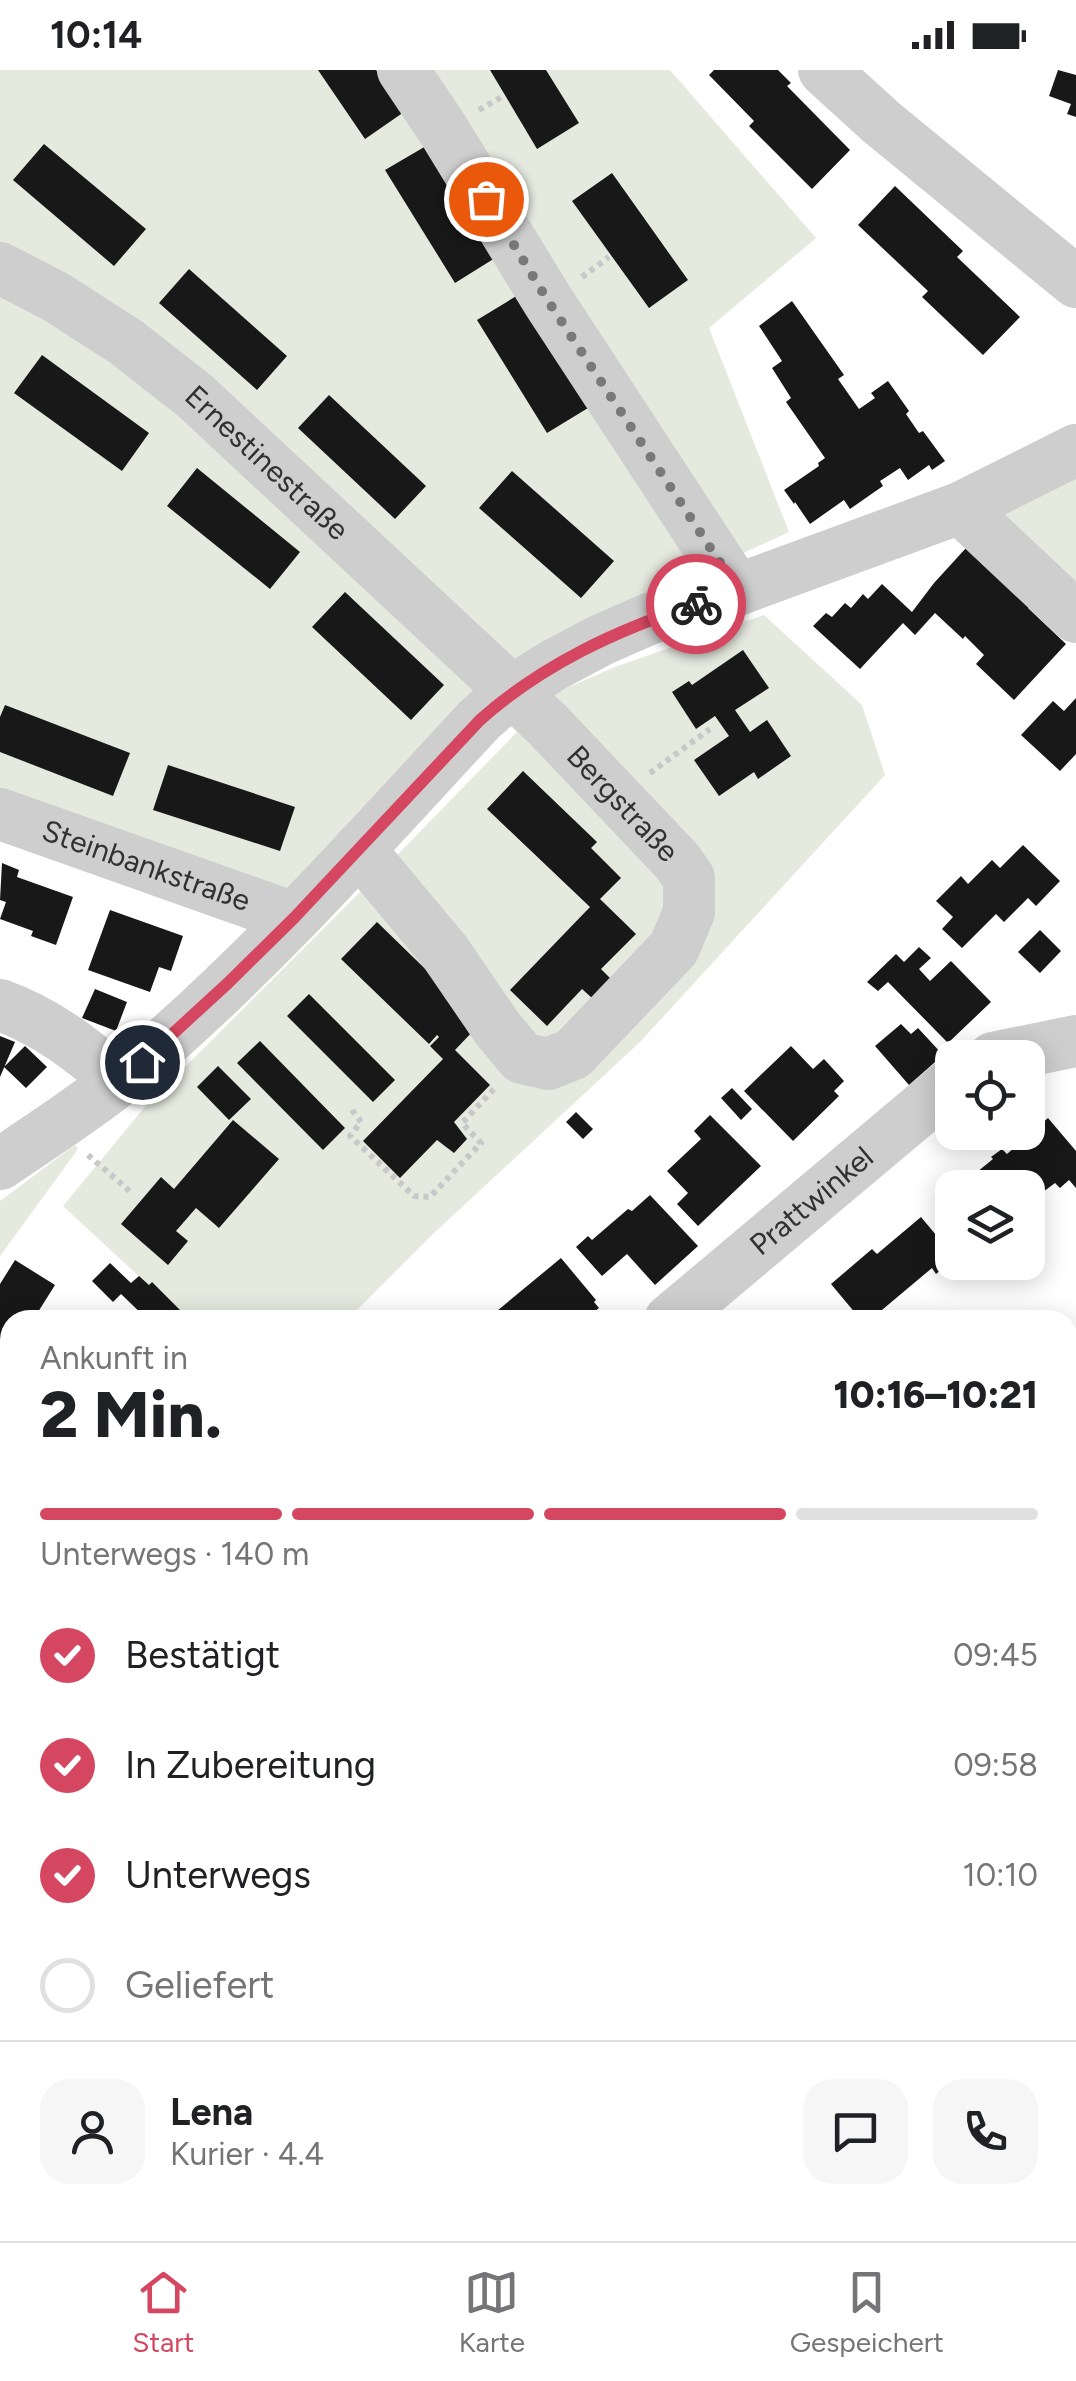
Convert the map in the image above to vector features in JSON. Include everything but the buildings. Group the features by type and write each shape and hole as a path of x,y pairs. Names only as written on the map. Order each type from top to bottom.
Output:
{"street":[{"path":"403,70 548,301 738,590"},
{"path":"824,70 881,122 1076,282"},
{"name":"Ernestinestraße","path":"0,268 56,296 126,342 195,396 512,692"},
{"path":"0,1164 142,1062 228,983 480,720 512,692 552,666 649,619 960,508 1076,450"},
{"path":"960,508 1076,617"},
{"name":"Bergstraße","path":"512,692 617,797 689,878 688,912 674,948 573,1054 548,1064 522,1058"},
{"name":"Steinbankstraße","path":"0,814 294,918"},
{"path":"359,849 445,952 496,1028 522,1058"},
{"path":"0,1005 26,1014 86,1053 118,1081"},
{"path":"1045,1047 1076,1041"},
{"name":"Prattwinkel","path":"682,1310 935,1097"}],"path":[{"path":"617,797 710,729"},
{"path":"352,1110 361,1122 350,1136 414,1196 430,1197 481,1143 462,1123 522,1058"},
{"path":"63,1122 86,1153 132,1193"}],"shaded area":[{"path":"0,70 670,70 816,238 709,328 789,532 530,651 285,897 0,796"},
{"path":"1076,471 1076,596 990,515"},
{"path":"764,615 862,705 885,775 640,1042 357,1310 175,1310 63,1206 144,1108 555,693 615,667"},
{"path":"75,1145 78,1149 0,1256 0,1201"}],"way so far":[{"path":"486,199 548,301 738,590 696,604"}],"route":[{"path":"142,1062 294,918 480,720 512,692 601,640 696,604"}]}
